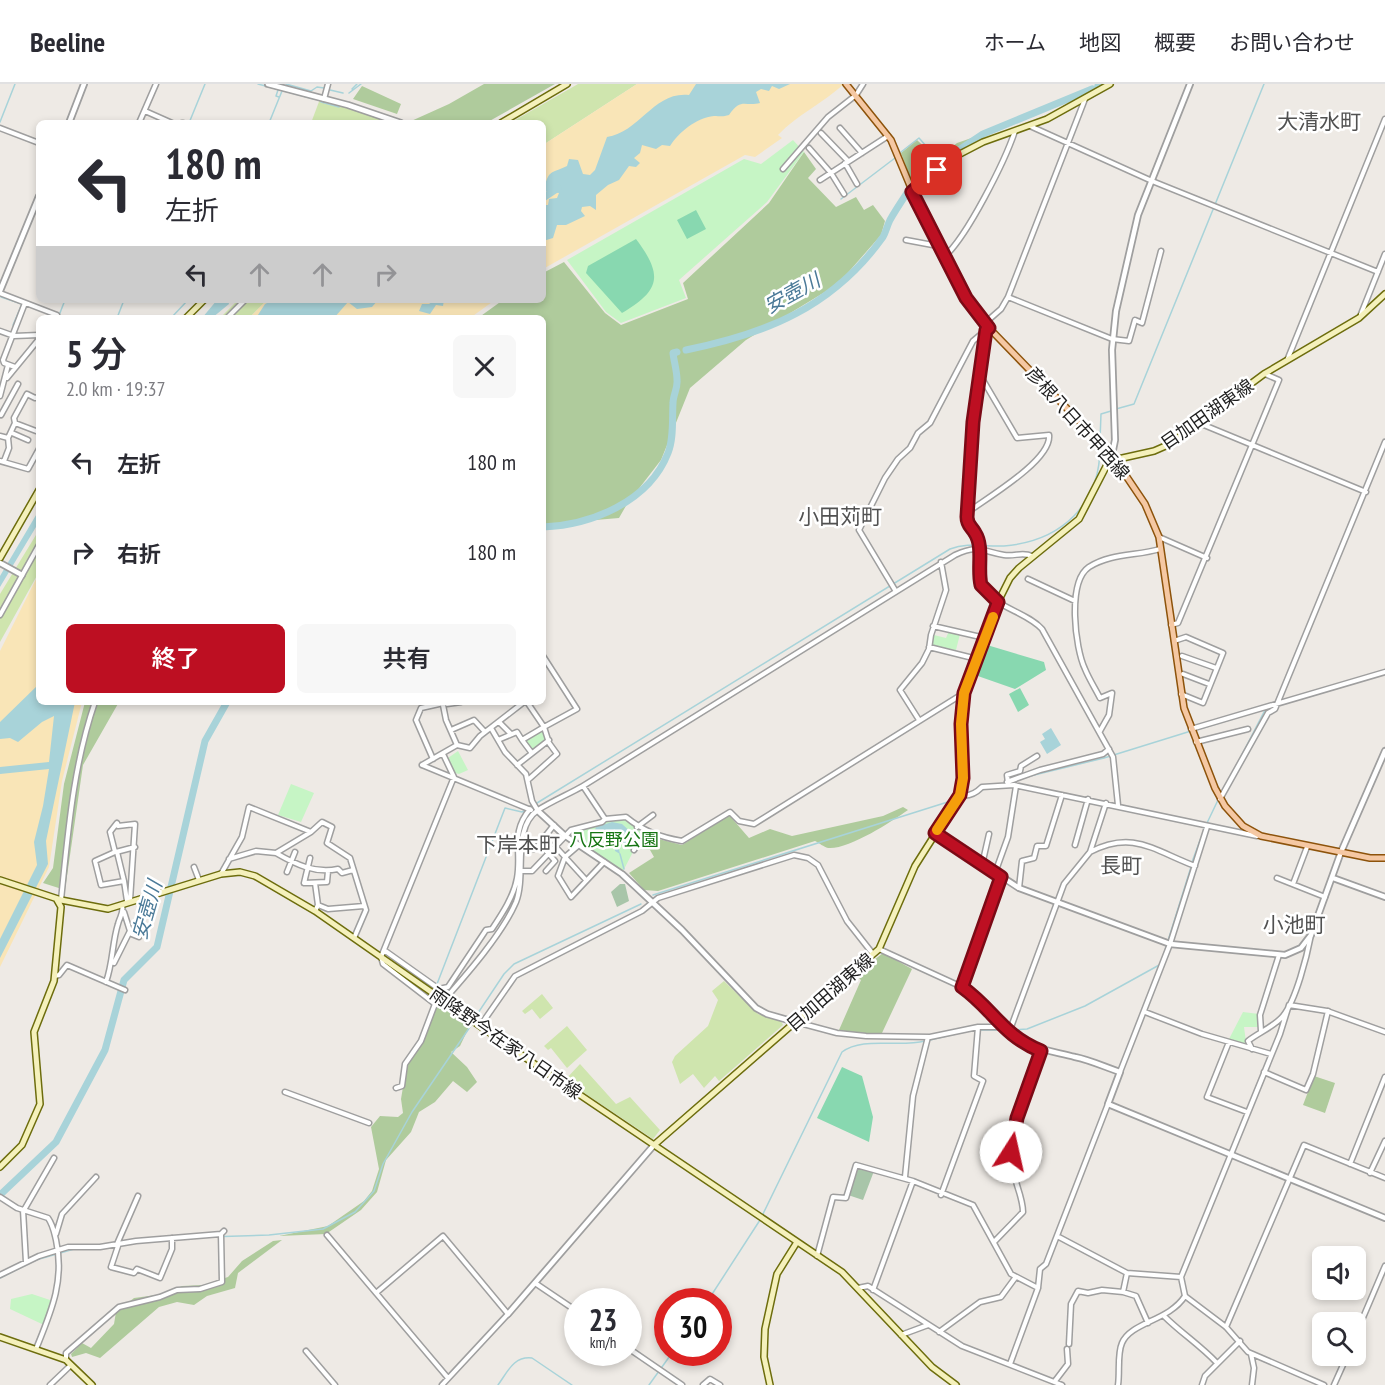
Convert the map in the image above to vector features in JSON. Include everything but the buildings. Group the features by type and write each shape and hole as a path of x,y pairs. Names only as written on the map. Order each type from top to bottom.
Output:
{"main road":[{"path":"506,120 567,84"},
{"name":"彦根八日市甲西線","path":"846,84 888,136 912,192 966,298 987,327 1112,455 1134,486 1159,537 1181,694 1191,729 1220,799 1237,820 1261,836 1307,847 1385,858"},
{"path":"912,192 958,155 983,142 1030,126 1110,84"},
{"name":"目加田湖東線","path":"654,1145 879,949 915,866 960,795 963,778 961,724 964,693 998,602 1010,578 1032,556 1079,519 1112,455 1118,459 1155,451 1170,444 1288,358 1359,318 1385,294"},
{"path":"189,315 201,303"},
{"path":"0,562 36,496"},
{"name":"雨降野今在家八日市線","path":"123,909 129,900 222,874 240,872 255,876 317,908 354,938 445,999 482,1028 842,1272 932,1367 956,1385"},
{"path":"0,880 58,899 108,909 123,909"},
{"path":"0,1167 22,1145 39,1104 34,1032 55,976 61,907 58,899"},
{"path":"770,1385 764,1357 765,1329 777,1274 797,1242"},
{"path":"0,1338 69,1362 92,1385"}],"street":[{"path":"70,120 84,84"},
{"path":"140,120 156,84"},
{"path":"268,84 391,120"},
{"path":"324,99 328,84"},
{"path":"783,169 828,117 856,95 863,84"},
{"path":"1112,455 1115,440 1112,339 1130,247 1152,181 1190,84"},
{"path":"895,590 859,530 885,478 898,459 910,447 918,433 930,423 973,340 987,327 1008,297 1085,99"},
{"path":"145,111 165,120"},
{"path":"1288,358 1385,118"},
{"path":"1030,126 1152,181 1378,272"},
{"path":"0,128 36,142"},
{"path":"840,128 862,153"},
{"path":"944,257 966,230 1015,131"},
{"path":"821,133 846,162 856,184"},
{"path":"820,180 888,136"},
{"path":"809,148 831,173 844,195"},
{"path":"36,203 0,292 57,315"},
{"path":"906,240 939,246"},
{"path":"1008,297 1112,339 1129,341 1134,320 1142,323 1161,251"},
{"path":"1359,318 1385,254"},
{"path":"15,367 3,360 14,336 24,303"},
{"path":"230,315 242,303"},
{"path":"987,327 968,469 967,524 976,533 981,585 998,602 1030,618 1042,629 1113,757 1118,805"},
{"path":"0,331 14,336 36,337"},
{"path":"0,396 7,378 36,341"},
{"path":"7,378 8,365"},
{"path":"1171,625 1178,623 1207,558 1279,380 1264,374"},
{"path":"967,512 1030,466 1045,451 1049,440 1049,435 1017,438 980,375"},
{"path":"18,384 1,415 36,430"},
{"path":"36,396 27,394 14,420 12,433 8,438 9,448 2,461 28,469 36,454"},
{"path":"1198,422 1366,492"},
{"path":"12,433 28,440"},
{"path":"0,436 8,438"},
{"path":"1220,799 1268,712 1275,709 1385,442"},
{"path":"1159,537 1207,558"},
{"path":"445,999 512,909 519,895 523,871 524,827 538,811 583,786 941,562 979,547 1006,556 1025,553 1032,556"},
{"path":"1100,731 1109,714 1112,693 1100,698 1083,667 1073,610 1082,574 1089,567 1116,556 1160,549"},
{"path":"0,615 20,574 36,550"},
{"path":"0,562 20,574"},
{"path":"919,720 900,690 922,663 929,647 933,626 946,590 941,562"},
{"path":"1028,579 1075,601"},
{"path":"933,626 985,638"},
{"path":"1174,641 1186,637 1223,653 1203,703 1181,694"},
{"path":"929,647 977,659"},
{"path":"1182,656 1216,668"},
{"path":"522,740 577,709 546,663"},
{"path":"1191,729 1385,672"},
{"path":"1183,674 1209,684"},
{"path":"523,871 532,871 564,834 605,819 626,817 646,832 682,841 730,812 739,821 754,824 964,693"},
{"path":"58,899 74,782 83,738 94,705"},
{"path":"433,759 416,720 421,708 440,705"},
{"path":"446,705 451,730 457,745"},
{"path":"522,705 485,732 470,748 457,745 422,765 538,811"},
{"path":"528,705 544,727 557,754 528,780"},
{"path":"451,730 474,720 485,732"},
{"path":"499,722 511,734"},
{"path":"491,728 528,780 532,801 538,811 564,834 622,874 682,930 756,1008 767,1014 795,1022 855,1036 928,1037 1001,1026 1011,1027 1064,884 1090,852 1106,803"},
{"path":"1196,742 1248,729"},
{"path":"498,740 517,732 531,752"},
{"path":"517,765 549,740"},
{"path":"1006,782 1040,770 1103,754 1109,749"},
{"path":"1252,1049 1248,1041 1282,1017 1289,1005 1341,852 1385,751"},
{"path":"396,1088 402,1086 405,1064 421,1041 435,1004 383,963 381,957 454,777 442,754"},
{"path":"1006,782 1007,776 1020,771 1021,766 1037,756"},
{"path":"1006,782 1261,836"},
{"path":"960,795 977,792 982,787 1015,785"},
{"path":"995,873 1008,837 1015,785"},
{"path":"583,786 605,819"},
{"path":"1019,888 1022,861 1034,858 1037,846 1046,846 1062,795"},
{"path":"1075,844 1088,799"},
{"path":"222,874 242,837 249,807 311,832"},
{"path":"384,950 439,990 448,987 486,930 492,929 505,910 517,878 518,827 530,809"},
{"path":"637,826 653,815"},
{"path":"276,853 311,832 322,822 332,827 327,843 350,858 366,910 354,938"},
{"path":"117,823 118,826 135,824 135,847 129,900 110,832 117,823"},
{"path":"523,843 534,848 554,825"},
{"path":"1010,1364 1038,1288 1040,1269 1046,1264 1145,1012 1170,944 1208,826"},
{"path":"634,850 646,832"},
{"path":"935,833 1019,888 1170,944 1285,955 1301,948 1311,935"},
{"path":"982,865 989,834"},
{"path":"1090,852 1109,842 1127,841 1195,866"},
{"path":"554,845 586,880"},
{"path":"579,845 565,857 558,876 571,897 604,862"},
{"path":"124,881 103,886 97,872 97,859 135,847"},
{"path":"1293,884 1307,847"},
{"path":"229,859 256,851 276,853 292,863 307,867 328,871 338,869 342,873 353,870"},
{"path":"288,872 295,852"},
{"path":"546,871 555,861 547,852"},
{"path":"482,1028 485,1019 515,976 642,911 657,898 794,855 808,858 818,865 847,921 873,954"},
{"path":"310,858 304,883 327,882 328,871"},
{"path":"194,867 199,880"},
{"path":"962,987 1001,877"},
{"path":"1277,878 1326,897"},
{"path":"1333,878 1385,897"},
{"path":"315,883 317,908 364,906"},
{"path":"112,964 120,956 129,933 123,909"},
{"path":"106,982 112,964 115,934 123,909"},
{"path":"129,933 139,936"},
{"path":"879,949 962,987 980,1001 1007,1032 1041,1051 1076,1057 1120,1072"},
{"path":"1261,1031 1260,1015 1279,955"},
{"path":"55,976 59,975 67,964 125,990"},
{"path":"1289,1005 1328,1011 1385,1032"},
{"path":"1289,1005 1289,1012 1180,1277 1185,1296 1226,1327 1251,1354 1324,1385"},
{"path":"1264,1072 1306,1090 1313,1074 1328,1011"},
{"path":"1145,1012 1228,1042 1271,1054"},
{"path":"942,1195 983,1082 974,1076 978,1029"},
{"path":"905,1177 913,1096 928,1037"},
{"path":"1228,1042 1207,1097 1247,1112"},
{"path":"994,1242 1023,1212 1011,1152 1017,1118 1041,1051"},
{"path":"1350,1164 1385,1077"},
{"path":"285,1092 369,1123"},
{"path":"1108,1104 1232,1153 1385,1218"},
{"path":"1370,1173 1385,1141"},
{"path":"442,1385 536,1283 654,1145"},
{"path":"1226,1327 1304,1145 1385,1179"},
{"path":"26,1262 24,1210 54,1158"},
{"path":"817,1256 833,1197 846,1198 856,1165 905,1177 942,1195 973,1205 1015,1278 1038,1288"},
{"path":"56,1238 62,1215 96,1177"},
{"path":"873,1290 913,1181"},
{"path":"138,1196 111,1267 134,1273 137,1269 160,1278 172,1249 172,1238"},
{"path":"0,1197 24,1210 48,1218 56,1238 60,1269 55,1304 36,1349"},
{"path":"0,1275 26,1262 73,1246 118,1244 223,1232 222,1282 200,1288 177,1290 160,1298 119,1307 66,1353 69,1362 50,1385"},
{"path":"327,1235 448,1378"},
{"path":"376,1293 443,1236 508,1314"},
{"path":"1057,1236 1127,1273 1180,1277"},
{"path":"1365,1312 1385,1266"},
{"path":"1123,1292 1127,1273"},
{"path":"939,1332 980,1302 1001,1297 1015,1278"},
{"path":"536,1283 564,1302"},
{"path":"858,1288 868,1286 962,1346 1062,1385"},
{"path":"1055,1381 1068,1364 1071,1304 1078,1291 1088,1293 1102,1290 1136,1296 1148,1323"},
{"path":"1118,1385 1123,1341 1128,1334 1178,1307 1185,1296"},
{"path":"1164,1316 1178,1330 1198,1342 1218,1363"},
{"path":"901,1335 928,1325"},
{"path":"1202,1385 1205,1376 1240,1341"},
{"path":"306,1351 334,1385"},
{"path":"1251,1354 1254,1368 1252,1385"},
{"path":"642,1358 682,1385"},
{"path":"1334,1385 1343,1366"},
{"path":"704,1385 710,1379 720,1385"}],"green space":[{"path":"484,84 555,84 491,120 413,120 449,104"},
{"path":"578,84 637,84 546,143 546,120 515,120"},
{"path":"362,86 401,104 397,114 353,99"},
{"path":"320,99 387,120 312,120"},
{"path":"983,134 932,168 917,183 912,182 901,153 917,140 937,159 957,143"},
{"path":"793,140 804,152 767,202 679,280 686,298 621,323 606,312 567,260 744,159 761,164"},
{"path":"804,152 816,169 808,178 836,207 856,197 864,210 873,205 885,221 881,235 838,284 746,340 690,388 661,460 619,518 572,522 546,527 546,315 482,315 499,303 546,303 546,271 564,262 605,313 621,325 688,299 683,283 769,203"},
{"path":"696,210 706,229 687,239 677,220"},
{"path":"636,239 651,263 654,281 644,297 622,313 586,273 588,266"},
{"path":"235,303 264,303 252,315 223,315"},
{"path":"36,535 36,577 0,642 0,594"},
{"path":"949,631 960,634 956,650 932,646 934,635 946,638"},
{"path":"987,645 1044,662 1046,670 1015,689 975,675"},
{"path":"1020,688 1029,705 1018,712 1009,694"},
{"path":"84,705 117,705 83,765 65,890 43,883 53,868 64,784"},
{"path":"544,728 547,740 531,750 525,740"},
{"path":"458,751 468,770 459,774 455,773 448,758"},
{"path":"291,784 314,793 301,822 278,815"},
{"path":"903,807 908,810 847,845 828,848 815,841 658,891 644,890 629,873 654,857 650,850 639,849 647,836 682,845 729,815 749,838 770,829 792,836 883,816"},
{"name":"八反野公園","path":"622,818 643,833 623,871 580,843 585,838 578,829 605,820"},
{"path":"620,884 625,884 629,901 617,907 611,892"},
{"path":"883,953 912,969 882,1033 859,1034 839,1030 861,980 855,975"},
{"path":"724,981 758,1014 781,1021 783,1025 719,1081 715,1076 704,1088 693,1074 680,1084 672,1062 675,1056 708,1026 718,1000 712,991"},
{"path":"542,994 553,1008 540,1019 532,1009 525,1014 522,1011"},
{"path":"437,1005 452,1008 471,1023 460,1046 451,1052 467,1067 477,1082 467,1092 453,1081 435,1102 419,1112 411,1132 386,1160 377,1192 361,1210 326,1234 279,1236 328,1226 364,1201 372,1191 379,1169 371,1127 380,1116 398,1117 403,1113 401,1099 407,1063 424,1040"},
{"path":"1243,1012 1259,1014 1260,1027 1244,1027 1246,1042 1243,1045 1228,1041"},
{"path":"567,1026 587,1050 567,1068 551,1048 548,1050 544,1046"},
{"path":"580,1064 616,1104 630,1097 660,1130 653,1139 565,1080"},
{"path":"842,1067 862,1076 873,1117 869,1142 817,1118"},
{"path":"1314,1076 1335,1083 1325,1113 1303,1105"},
{"path":"857,1166 874,1171 863,1200 848,1195"},
{"path":"282,1240 238,1273 235,1288 207,1296 194,1305 177,1302 159,1307 100,1358 86,1353 72,1357 71,1354 82,1343 91,1348 114,1324 116,1312 134,1298 164,1294 182,1286 203,1285 228,1277 242,1261 273,1241"},
{"path":"32,1294 53,1301 44,1325 10,1309 11,1299"}],"sand":[{"path":"637,84 844,84 793,121 778,135 782,138 755,157 745,155 546,267 546,143"},
{"path":"264,303 491,303 474,315 252,315"},
{"path":"36,579 36,705 81,705 62,781 49,867 0,967 0,651"}],"water":[{"path":"696,84 790,84 779,89 772,86 769,91 761,89 756,92 760,103 740,104 729,115 707,117 695,123 683,131 670,146 662,145 656,149 642,145 640,153 634,158 640,163 636,167 629,166 619,180 608,185 596,195 596,210 590,206 582,207 581,211 585,216 566,225 557,225 553,238 546,240 546,205 549,199 557,198 559,193 546,191 546,182 550,174 567,166 569,159 578,160 583,174 590,175 595,170 607,137 629,128 666,99 677,95 689,95"},
{"path":"214,303 229,303 216,315 204,315"},
{"path":"347,303 337,315 258,315 265,304"},
{"path":"349,303 375,303 372,307 357,309"},
{"path":"444,303 443,306 436,305 430,314 419,311 422,304"},
{"path":"36,515 36,527 0,587 0,576"},
{"path":"36,687 36,705 74,705 46,841 48,864 0,958 0,939 37,865 34,842 49,769 0,774 0,767 49,762 54,716 42,722 18,742 10,738 0,739 0,722"},
{"path":"1051,728 1061,745 1047,754 1040,742 1045,739 1042,734"},
{"path":"612,822 622,824 633,834 627,847 623,844 624,838 617,840 620,854 615,851 614,842 600,832 594,833 596,827"}],"waterway":[{"path":"0,122 15,84"},
{"path":"146,103 154,84"},
{"path":"190,120 205,84"},
{"path":"258,84 314,99"},
{"path":"286,84 311,91 317,87 324,88"},
{"path":"352,89 357,84"},
{"path":"349,93 361,84"},
{"path":"1116,409 1134,404 1264,84"},
{"name":"安壺川","path":"917,184 953,154 983,134 1092,89"},
{"path":"278,90 276,96 279,97"},
{"path":"330,90 343,93"},
{"path":"270,120 282,91"},
{"path":"67,120 75,102"},
{"path":"321,102 339,107"},
{"path":"138,120 141,113"},
{"path":"901,152 919,138 941,163"},
{"path":"841,199 895,158"},
{"path":"546,196 558,188"},
{"name":"安壺川","path":"686,350 770,326 820,299 842,282 883,237 890,220 907,193"},
{"path":"19,250 36,209"},
{"path":"1,297 22,304 13,325"},
{"path":"59,315 64,303"},
{"path":"118,315 123,303"},
{"path":"174,315 185,303"},
{"name":"安壺川","path":"546,527 599,516 616,508 647,485 659,470 668,453 671,441 673,400 677,383 673,353 677,352"},
{"path":"1100,440 1101,414 1111,411"},
{"path":"537,803 950,549 963,546 1004,546 1025,543 1060,527 1074,516 1094,485 1099,466 1100,445"},
{"path":"1308,697 1385,674"},
{"name":"安壺川","path":"0,1195 56,1142 105,1050 124,980 157,947 205,741 225,705"},
{"path":"1233,772 1265,710"},
{"path":"1196,730 1249,714"},
{"path":"1026,777 1104,758 1191,731"},
{"path":"974,795 984,789 1002,787"},
{"path":"1207,823 1219,798"},
{"path":"653,895 954,800"},
{"path":"437,984 505,808 522,812 532,806"},
{"path":"1192,862 1205,827"},
{"path":"620,854 624,869"},
{"path":"1162,960 1191,867"},
{"path":"474,1019 504,974 514,964 641,904"},
{"path":"1010,1030 1027,1029 1085,1006 1161,964"},
{"path":"207,1237 269,1235 323,1229 355,1212 374,1191 383,1164 412,1112 472,1024"},
{"path":"930,1040 972,1030 1002,1030"},
{"path":"762,1216 842,1052 850,1047 870,1043 925,1041"},
{"path":"716,1288 760,1220"},
{"path":"0,1278 36,1260 74,1249"},
{"path":"85,1249 95,1249"},
{"path":"498,1385 516,1362 526,1358 532,1358 572,1385"},
{"path":"649,1385 663,1366"}],"slow traffic":[{"path":"937,830 960,795 963,778 961,724 964,693 993,617"}],"district":[{"name":"大清水町","path":"1319,121"},
{"name":"小田苅町","path":"840,516"},
{"name":"下岸本町","path":"518,844"},
{"name":"長町","path":"1121,865"},
{"name":"小池町","path":"1294,924"}],"route":[{"path":"937,170 912,192 966,298 989,328 986,330 973,422 968,469 967,524 976,533 981,585 998,602 964,693 961,724 963,778 960,795 935,833 1001,877 962,987 980,1001 995,1020 1015,1038 1041,1051 1017,1118 1011,1152"}]}
